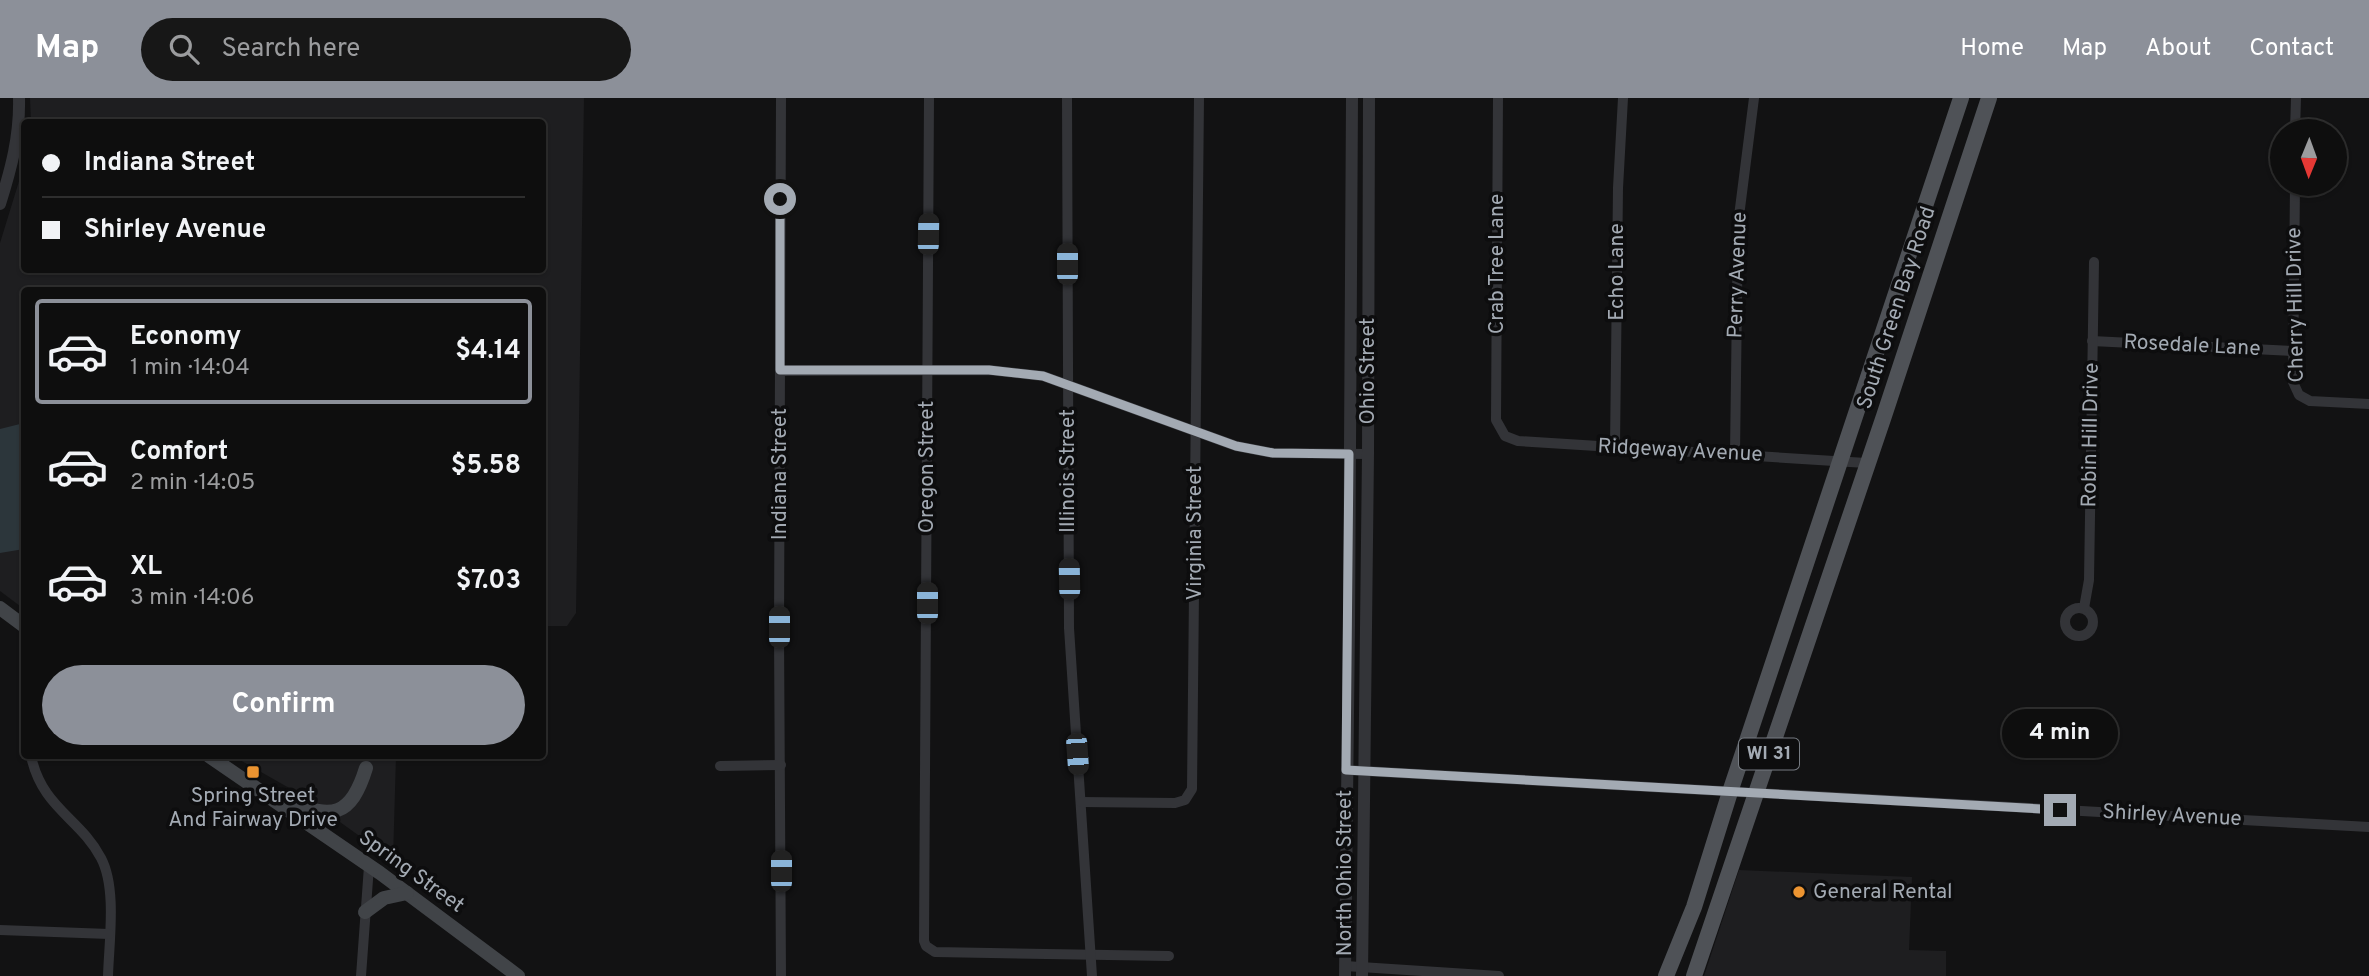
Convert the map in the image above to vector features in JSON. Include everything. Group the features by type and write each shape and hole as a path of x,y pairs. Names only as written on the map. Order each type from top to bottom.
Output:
{"main road":[{"name":"South Green Bay Road","path":"1730,792 1961,98"},
{"name":"South Green Bay Road","path":"1755,793 1989,98"},
{"path":"0,608 21,624"},
{"name":"Spring Street","path":"214,759 407,893 517,976"},
{"path":"261,790 315,811 338,811 352,801 366,768"},
{"name":"WI 31","path":"1667,976 1694,907 1730,792"},
{"name":"WI 31","path":"1692,976 1755,793"},
{"path":"365,912 384,898 407,893"},
{"path":"1692,976 1689,963 1694,907"}],"street":[{"path":"0,204 18,135 19,98"},
{"name":"Indiana Street","path":"781,98 781,976"},
{"name":"Oregon Street","path":"929,98 924,937 926,946 935,952 1091,954"},
{"name":"Illinois Street","path":"1067,98 1069,628 1093,976"},
{"name":"Virginia Street","path":"1081,802 1175,803 1186,798 1192,789 1199,98"},
{"name":"Ohio Street","path":"1346,770 1352,98"},
{"name":"Ohio Street","path":"1363,770 1368,454 1369,98"},
{"name":"Crab Tree Lane","path":"1498,98 1496,420 1499,429"},
{"name":"Echo Lane","path":"1615,447 1618,188 1623,98"},
{"name":"Perry Avenue","path":"1735,454 1738,224 1755,98"},
{"path":"2295,119 2296,98"},
{"path":"1352,154 1369,155"},
{"name":"Cherry Hill Drive","path":"2295,196 2293,382 2298,395 2311,401 2369,404"},
{"name":"Robin Hill Drive","path":"2084,608 2089,580 2094,262"},
{"path":"1350,295 1369,296"},
{"name":"Rosedale Lane","path":"2092,341 2292,351"},
{"path":"780,370 1010,371 1043,376 1196,432 1254,450 1292,454 1368,454"},
{"name":"Ridgeway Avenue","path":"1499,429 1505,436 1518,441 1866,463"},
{"path":"1349,553 1367,553"},
{"path":"1349,653 1365,654"},
{"path":"33,759 38,779 48,796 93,846 105,868 109,892 108,976"},
{"path":"720,766 781,765"},
{"name":"Shirley Avenue","path":"1346,770 2369,827"},
{"name":"North Ohio Street","path":"1345,971 1346,770"},
{"name":"North Ohio Street","path":"1362,971 1363,770"},
{"path":"361,976 369,866"},
{"path":"0,930 109,934"},
{"path":"1091,954 1169,956"},
{"path":"1345,971 1499,976"}],"shaded area":[{"path":"30,98 584,98 576,613 567,626 546,626 546,287 21,287 21,607 0,591 0,243 21,175 21,273 546,273 546,119 31,119"},
{"path":"21,424 21,550 0,553 0,429"},
{"path":"238,759 396,759 393,860 305,797"},
{"path":"1739,870 1912,877 1909,950 1946,951 1946,976 1704,976"}],"place":[{"name":"Spring Street And Fairway Drive","path":"253,772"},
{"name":"General Rental","path":"1799,892"}],"route":[{"path":"780,199 780,370 989,370 1031,374 1236,446 1273,453 1349,454 1346,770 2060,810"}]}
